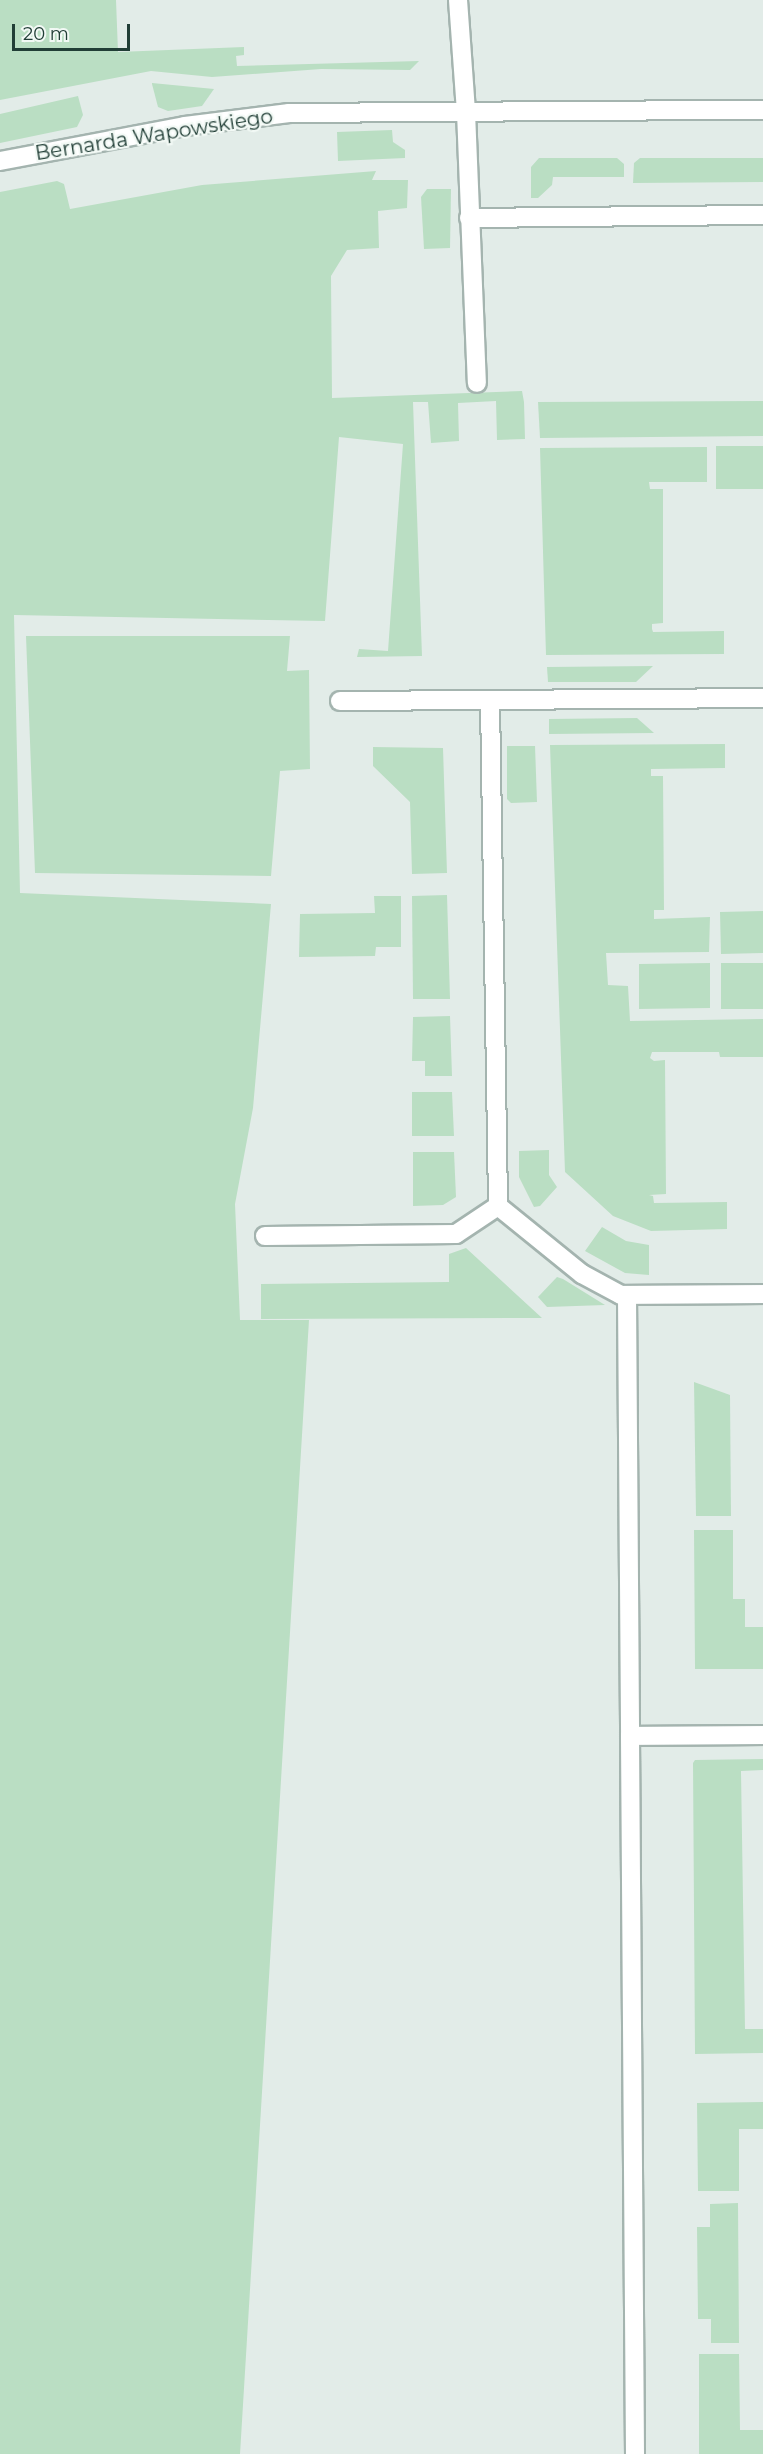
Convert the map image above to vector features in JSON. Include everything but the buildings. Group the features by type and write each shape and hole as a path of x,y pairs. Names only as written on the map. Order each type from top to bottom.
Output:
{"street":[{"path":"458,0 466,112 477,383"},
{"path":"466,112 763,111"},
{"name":"Bernarda Wapowskiego","path":"0,161 196,124 289,113 466,112"},
{"path":"469,218 763,215"},
{"path":"340,701 763,698"},
{"path":"490,700 498,1206"},
{"path":"265,1236 456,1234 498,1206"},
{"path":"498,1206 582,1274 605,1289 627,1295 763,1294"},
{"path":"627,1295 634,2454"},
{"path":"630,1736 763,1735"}],"green space":[{"path":"0,0 116,0 118,52 244,47 244,55 236,56 237,66 419,61 410,70 321,69 212,77 151,71 0,100"},
{"path":"152,83 214,89 202,106 168,111 158,107"},
{"path":"78,96 83,115 77,127 0,143 0,114"},
{"path":"392,130 393,142 405,150 405,158 338,161 337,132"},
{"path":"539,158 617,158 624,164 624,177 553,177 552,185 538,198 531,198 531,167"},
{"path":"640,158 763,158 763,182 633,183 634,163"},
{"path":"376,171 372,180 408,180 407,208 378,211 379,248 347,250 331,276 332,398 522,391 524,402 525,439 497,440 496,401 458,403 459,441 431,443 428,402 413,402 422,656 357,657 359,649 388,651 403,444 339,437 325,621 14,615 20,893 271,904 253,1108 235,1204 240,1320 309,1320 240,2454 0,2454 0,192 57,181 64,184 70,209 202,185"},
{"path":"427,189 451,189 450,248 424,249 421,197"},
{"path":"763,401 763,436 540,438 538,402"},
{"path":"716,446 763,446 763,489 716,489"},
{"path":"707,447 707,482 649,482 650,489 663,489 663,623 652,624 652,629 653,632 724,631 724,654 546,655 540,448"},
{"path":"26,636 290,636 287,671 309,670 310,769 280,771 271,876 35,873"},
{"path":"653,666 636,682 548,682 547,667"},
{"path":"637,718 654,733 549,734 549,719"},
{"path":"725,744 725,768 651,769 651,776 663,776 664,910 654,910 654,919 710,917 709,952 606,953 608,985 628,986 630,1021 763,1019 763,1057 720,1057 719,1052 652,1052 650,1058 654,1061 665,1060 666,1194 649,1195 653,1196 654,1203 727,1202 727,1229 651,1231 613,1216 565,1172 550,745"},
{"path":"507,746 535,746 537,802 511,803 507,799"},
{"path":"373,747 443,748 447,873 412,874 410,802 373,766"},
{"path":"447,895 450,999 413,999 412,896"},
{"path":"374,896 401,896 401,947 376,947 375,956 299,957 300,914 375,913"},
{"path":"763,911 763,953 721,954 720,912"},
{"path":"710,963 710,1008 639,1009 639,964"},
{"path":"721,963 763,963 763,1009 721,1009"},
{"path":"450,1016 452,1076 425,1076 425,1061 412,1061 413,1017"},
{"path":"412,1092 452,1092 454,1136 412,1136"},
{"path":"549,1150 549,1175 557,1187 540,1206 534,1207 519,1177 519,1151"},
{"path":"413,1152 454,1152 456,1197 443,1205 413,1206"},
{"path":"602,1227 626,1241 649,1245 649,1275 625,1273 585,1251"},
{"path":"466,1248 542,1318 261,1319 261,1284 449,1282 449,1254"},
{"path":"557,1277 605,1305 547,1307 538,1297"},
{"path":"694,1382 730,1395 731,1516 696,1516"},
{"path":"694,1530 733,1530 733,1599 745,1599 745,1627 763,1627 763,1669 695,1669"},
{"path":"763,1759 763,1770 741,1771 745,2029 763,2029 763,2053 695,2054 693,1763 695,1760"},
{"path":"763,2102 763,2129 739,2129 739,2191 698,2191 697,2103"},
{"path":"738,2203 739,2343 711,2343 711,2319 698,2319 697,2227 710,2227 710,2204"},
{"path":"699,2354 739,2354 740,2430 763,2430 763,2454 699,2454"}]}
